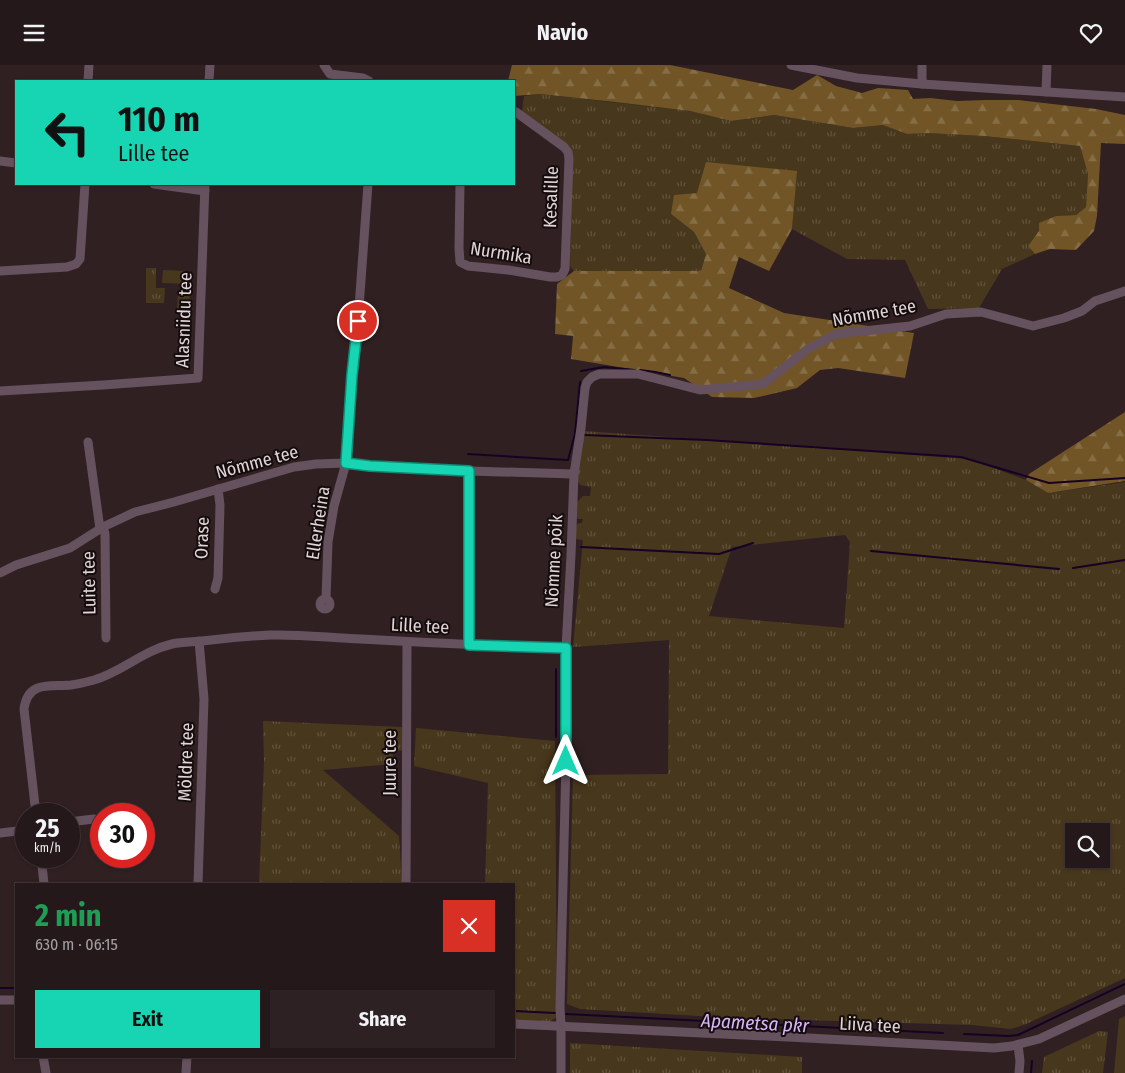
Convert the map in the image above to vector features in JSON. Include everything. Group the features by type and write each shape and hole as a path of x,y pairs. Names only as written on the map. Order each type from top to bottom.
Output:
{"street":[{"path":"88,80 89,65"},
{"path":"209,80 210,65"},
{"path":"324,65 330,74 367,80"},
{"path":"791,65 824,68 856,78 1125,97"},
{"path":"922,65 922,84"},
{"path":"1046,92 1047,65"},
{"name":"Kesalille","path":"515,112 564,147 568,152 568,213 565,269 562,275 556,277"},
{"path":"0,161 15,163"},
{"path":"0,271 66,267 76,264 80,259 85,185"},
{"path":"171,185 205,187"},
{"name":"Ellerheina","path":"326,599 328,541 334,506 346,463 368,185"},
{"name":"Nurmika","path":"460,185 460,262 468,266 556,277"},
{"name":"Alasniidu tee","path":"0,391 198,378 205,187"},
{"name":"Nõmme tee","path":"0,573 16,565 70,548 101,528 134,512 174,503 294,467 346,463 370,466 574,475 587,382 599,373 638,374 700,390 763,384 808,349 836,334 910,326 946,314 964,313 981,313 1033,326 1064,319 1082,311 1095,301 1125,291"},
{"path":"88,441 101,528"},
{"path":"469,471 469,645"},
{"name":"Nõmme põik","path":"566,648 574,475"},
{"name":"Orase","path":"215,589 218,578 220,505 218,489"},
{"name":"Luite tee","path":"101,528 105,534 106,638"},
{"name":"Lille tee","path":"35,803 24,709 28,695 34,689 42,686 70,685 96,680 161,647 230,637 272,635 566,648"},
{"name":"Möldre tee","path":"198,883 204,699 199,641"},
{"name":"Juure tee","path":"406,883 407,642"},
{"path":"561,1073 562,1026 560,1007 566,761 566,648"},
{"path":"0,833 15,832"},
{"path":"42,868 44,883"},
{"name":"Liiva tee","path":"515,1024 808,1037 994,1048 1018,1045 1039,1039 1125,999"},
{"path":"0,1000 15,1000"},
{"path":"1018,1045 1020,1073"},
{"path":"43,1058 46,1073"},
{"path":"186,1073 187,1058"}],"green space":[{"path":"512,65 670,65 793,90 817,75 836,86 862,93 878,88 908,90 913,99 930,98 957,101 1018,100 1096,109 1125,115 1125,144 1101,143 1097,216 1094,231 1076,250 1050,249 1035,254 1028,246 1039,231 1039,223 1056,216 1076,215 1086,207 1088,174 1080,146 984,136 927,133 907,134 883,125 853,128 774,115 731,121 690,111 615,102 540,94 515,96 515,80 508,80"},
{"path":"540,94 690,111 731,121 774,115 853,128 883,125 907,134 927,133 984,136 1080,146 1088,174 1086,207 1076,215 1056,216 1039,231 1028,246 1035,254 1002,269 979,308 928,309 905,260 847,259 792,229 796,171 697,193 671,214 694,232 706,254 701,271 574,271 570,266 572,150 522,111 524,96"},
{"path":"706,162 797,171 792,229 769,271 739,257 729,288 784,313 914,333 905,378 838,368 820,370 797,388 754,398 712,397 684,378 571,359 573,336 555,334 557,284 574,271 701,271 706,254 694,232 671,214 674,195 697,193"},
{"path":"146,268 156,268 156,288 165,288 164,303 146,303"},
{"path":"163,270 188,271 188,284 162,283"},
{"path":"178,291 190,292 189,312 177,312"},
{"path":"1125,412 1125,481 1048,493 1026,480 1029,474"},
{"path":"584,431 969,459 1026,480 1048,493 1125,482 1125,978 1024,1025 1011,1029 972,1025 733,1018 580,1009 567,1004 573,775 668,774 669,640 573,647 583,540 575,539 575,526 582,523 583,519 578,519 576,516 577,502 583,496 590,496 591,487 580,485 577,479","holes":["845,535 850,542 844,628 709,616 732,547"]},
{"path":"263,721 402,727 403,750 393,752 392,764 323,770 399,836 402,883 259,883 264,761"},
{"path":"416,728 555,741 557,1017 549,1022 515,1020 515,883 485,883 488,783 414,766"},
{"path":"1125,1016 1125,1073 1114,1073 1119,1019"},
{"path":"1099,1031 1108,1032 1103,1073 1042,1073 1044,1057"},
{"path":"570,1043 802,1057 802,1073 570,1073"}],"waterway":[{"path":"581,371 604,367 635,370"},
{"path":"640,370 670,375"},
{"path":"468,454 568,460 575,434 580,382"},
{"path":"585,435 707,440 961,457 1049,483 1125,478"},
{"path":"581,547 719,554 753,543"},
{"path":"871,551 1059,569"},
{"path":"1073,568 1125,560"},
{"path":"556,669 556,737"},
{"name":"Apametsa pkr","path":"964,1034 1018,1035 1125,984"},
{"path":"0,988 15,988"},
{"path":"515,1011 555,1013"},
{"name":"Apametsa pkr","path":"566,1014 943,1033"},
{"path":"1031,1073 1032,1061"}],"route":[{"path":"358,321 346,463 469,471 469,645 566,648 566,761"}]}
